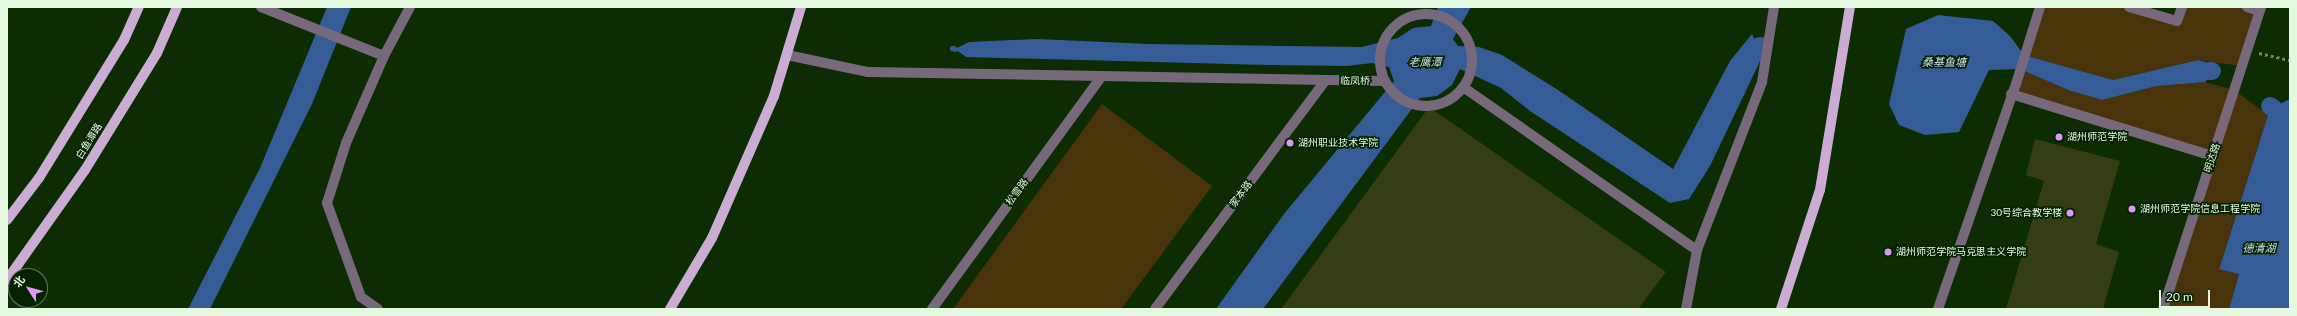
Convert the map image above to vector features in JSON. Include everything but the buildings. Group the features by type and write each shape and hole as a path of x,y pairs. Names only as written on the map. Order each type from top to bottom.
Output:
{"main road":[{"path":"7,220 43,171 124,40 139,7"},
{"name":"白鱼潭路","path":"7,280 85,170 157,53 177,7"},
{"path":"670,309 712,238 774,96 801,7"},
{"path":"1781,309 1820,190 1850,7"}],"street":[{"path":"260,7 384,56"},
{"path":"378,309 361,297 327,203 346,143 384,56 410,7"},
{"path":"1686,309 1697,250 1762,82 1774,7"},
{"path":"1938,309 2012,94 2024,52 2040,7"},
{"path":"2129,7 2177,21 2182,7"},
{"path":"2247,7 2260,9"},
{"name":"明达路","path":"2162,309 2260,9"},
{"path":"1413,11 1433,14 1450,21 1463,33 1469,44 1470,78 1452,98 1438,105 1420,106 1407,102 1385,83 1381,69 1384,40 1396,25 1413,11"},
{"name":"临凤桥","path":"786,55 868,72 1326,80 1385,83"},
{"name":"松雪路","path":"932,309 1102,76"},
{"name":"家本路","path":"1155,309 1326,80"},
{"path":"1463,87 1697,250"},
{"path":"2012,94 2212,156"}],"path":[{"path":"2247,50 2290,60"}],"shaded area":[{"path":"2040,7 2129,7 2177,21 2182,7 2247,7 2259,11 2241,66 2198,60 2113,80 2024,55"},
{"path":"2020,69 2068,90 2102,100 2157,86 2205,82 2234,90 2268,115 2219,268 2239,273 2229,309 2163,309 2212,156 2011,94"},
{"path":"1102,104 1212,186 1121,309 953,309"}],"water":[{"path":"327,7 351,7 312,104 210,309 188,309 260,168"},
{"name":"老鹰潭","path":"1438,7 1471,7 1453,39 1458,46 1479,47 1502,55 1558,90 1673,169 1730,61 1752,34 1762,57 1710,166 1689,199 1670,203 1530,111 1501,88 1460,69 1452,85 1437,96 1420,98 1263,309 1216,309 1284,214 1394,81 1389,67 1372,63 1347,66 1268,65 966,57 955,49 969,42 1037,39 1149,44 1362,47 1398,38 1413,28 1431,26"},
{"name":"桑基鱼塘","path":"1938,15 1993,21 2010,36 2024,55 2113,80 2198,60 2209,63 2209,77 2205,82 2157,86 2102,100 2068,90 2020,69 1989,70 1959,132 1925,135 1899,125 1889,104 1906,29"},
{"name":"德清湖","path":"2290,99 2290,309 2229,309 2239,274 2219,269 2268,115 2277,105"}],"waterway":[{"path":"1757,47 1761,46"}],"place":[{"name":"湖州师范学院","path":"2059,137"},
{"name":"湖州职业技术学院","path":"1290,143"},
{"name":"湖州师范学院信息工程学院","path":"2132,209"},
{"name":"30号综合教学楼","path":"2070,213"},
{"name":"湖州师范学院马克思主义学院","path":"1888,252"}]}
